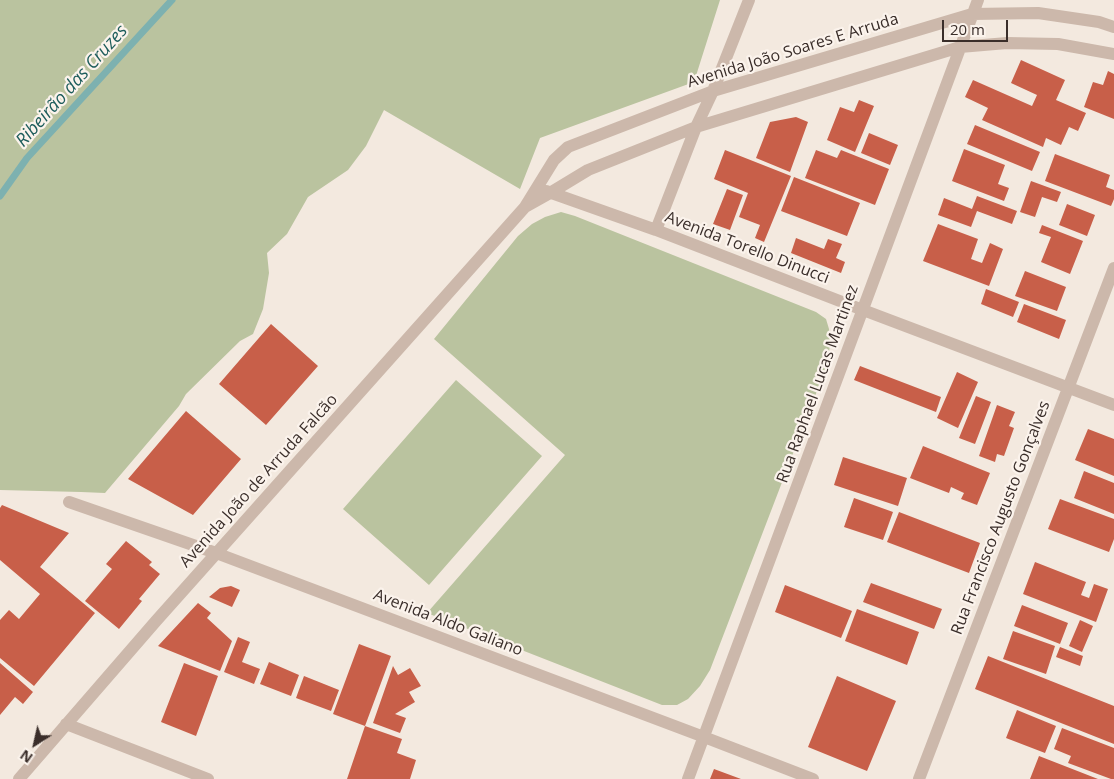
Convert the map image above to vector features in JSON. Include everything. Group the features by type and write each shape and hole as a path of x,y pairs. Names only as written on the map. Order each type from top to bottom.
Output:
{"street":[{"path":"656,230 696,127 749,0"},
{"name":"Rua Raphael Lucas Martinez","path":"688,779 978,0"},
{"name":"Avenida João Soares E Arruda","path":"525,207 554,160 568,147 712,91 972,14 1038,13 1099,22 1114,27"},
{"path":"525,207 588,170 696,127 960,47 1007,43 1058,44 1114,54"},
{"name":"Avenida Torello Dinucci","path":"536,188 656,230 1114,405"},
{"name":"Avenida João de Arruda Falcão","path":"19,779 216,553 525,207"},
{"name":"Rua Francisco Augusto Gonçalves","path":"919,779 1114,268"},
{"name":"Avenida Aldo Galiano","path":"69,502 216,553 813,779"},
{"path":"66,724 208,779"}],"green space":[{"path":"0,0 720,0 694,82 540,138 520,189 384,110 366,146 348,170 308,197 287,234 267,253 269,273 263,309 253,334 240,341 186,394 179,406 105,493 0,490"},
{"path":"561,212 816,312 826,319 829,329 830,345 827,365 710,670 700,686 688,699 677,705 662,705 427,613 565,455 434,339 518,236 532,224"},
{"path":"456,380 542,456 429,585 343,509"}],"building":[{"path":"1021,60 1065,80 1056,100 1086,113 1078,131 1069,127 1061,145 1046,138 1043,147 982,120 988,108 965,97 973,80 1032,106 1037,95 1011,83"},
{"path":"1108,71 1114,74 1114,119 1084,107 1093,82 1103,85"},
{"path":"859,100 874,106 855,152 827,140 840,107 854,112"},
{"path":"796,117 808,122 790,172 756,158 770,122"},
{"path":"975,125 1040,152 1032,171 967,144"},
{"path":"869,133 898,145 890,165 861,153"},
{"path":"964,149 1005,165 998,184 1009,188 1004,201 952,181"},
{"path":"725,150 791,176 764,242 755,238 760,225 739,217 748,193 714,179"},
{"path":"816,150 837,158 841,150 889,169 875,205 805,178"},
{"path":"1055,154 1110,175 1106,187 1114,190 1114,199 1111,206 1045,181"},
{"path":"794,177 860,203 847,236 781,211"},
{"path":"1031,181 1061,192 1057,202 1042,197 1035,217 1020,212"},
{"path":"727,189 743,195 730,230 713,224"},
{"path":"977,196 1017,211 1012,224 977,211 971,227 938,215 944,198 972,209"},
{"path":"1067,204 1095,215 1087,236 1059,225"},
{"path":"938,224 978,239 971,259 982,263 990,243 1003,249 989,286 923,261"},
{"path":"1042,225 1083,241 1070,274 1041,262 1051,237 1039,233"},
{"path":"796,238 824,249 828,239 842,244 836,258 845,262 841,273 791,253"},
{"path":"1025,271 1066,287 1057,311 1015,296"},
{"path":"986,289 1019,302 1013,317 981,304"},
{"path":"1024,304 1066,320 1059,339 1017,322"},
{"path":"271,324 318,366 266,425 219,384"},
{"path":"860,366 941,397 936,412 854,380"},
{"path":"957,372 978,382 958,428 937,418"},
{"path":"976,396 991,402 975,444 959,438"},
{"path":"997,405 1015,412 1009,426 1014,428 1004,456 997,454 995,462 979,456"},
{"path":"186,411 241,459 193,515 128,479"},
{"path":"1088,429 1114,439 1114,476 1075,460"},
{"path":"923,446 990,473 977,505 961,499 964,493 951,487 949,493 910,478"},
{"path":"843,457 907,478 898,506 834,485"},
{"path":"1084,471 1114,483 1114,514 1074,498"},
{"path":"854,498 893,512 883,540 844,527"},
{"path":"1060,499 1114,519 1114,539 1109,552 1048,529"},
{"path":"2,505 69,533 40,567 95,613 34,686 0,658 0,620 9,610 19,619 40,594 0,560 0,508"},
{"path":"899,512 980,543 969,573 887,542"},
{"path":"126,541 152,562 149,565 160,574 139,599 142,601 119,629 85,601 112,569 106,564"},
{"path":"1035,562 1086,582 1081,595 1089,598 1094,584 1108,589 1096,622 1023,594"},
{"path":"871,583 942,609 934,629 863,602"},
{"path":"785,585 852,611 841,638 775,612"},
{"path":"231,586 240,590 232,607 209,597 220,588"},
{"path":"198,603 211,613 207,618 232,641 220,671 158,646"},
{"path":"1022,605 1068,623 1060,644 1014,626"},
{"path":"857,609 919,632 907,665 845,641"},
{"path":"1080,620 1093,626 1082,652 1069,646"},
{"path":"1013,631 1055,646 1046,674 1003,659"},
{"path":"238,637 250,642 242,662 260,669 254,684 224,672"},
{"path":"359,644 391,656 365,726 333,714"},
{"path":"1060,647 1083,656 1080,666 1056,657"},
{"path":"988,656 1114,706 1114,744 975,689"},
{"path":"269,662 299,675 291,696 260,684"},
{"path":"0,663 33,692 23,704 15,697 0,715"},
{"path":"184,663 218,676 196,736 161,722"},
{"path":"393,666 398,675 410,668 421,686 409,692 415,702 395,714 406,718 400,733 373,723"},
{"path":"304,676 339,690 331,711 296,698"},
{"path":"837,676 896,701 867,771 808,747"},
{"path":"1017,710 1056,726 1045,753 1006,738"},
{"path":"365,726 402,739 397,753 416,760 410,779 347,779"},
{"path":"1062,728 1114,748 1114,779 1068,763 1071,756 1054,749"},
{"path":"1039,756 1098,779 1030,779"},
{"path":"714,769 741,779 710,779"}],"waterway":[{"name":"Ribeirão das Cruzes","path":"0,196 27,158 172,0"}]}
